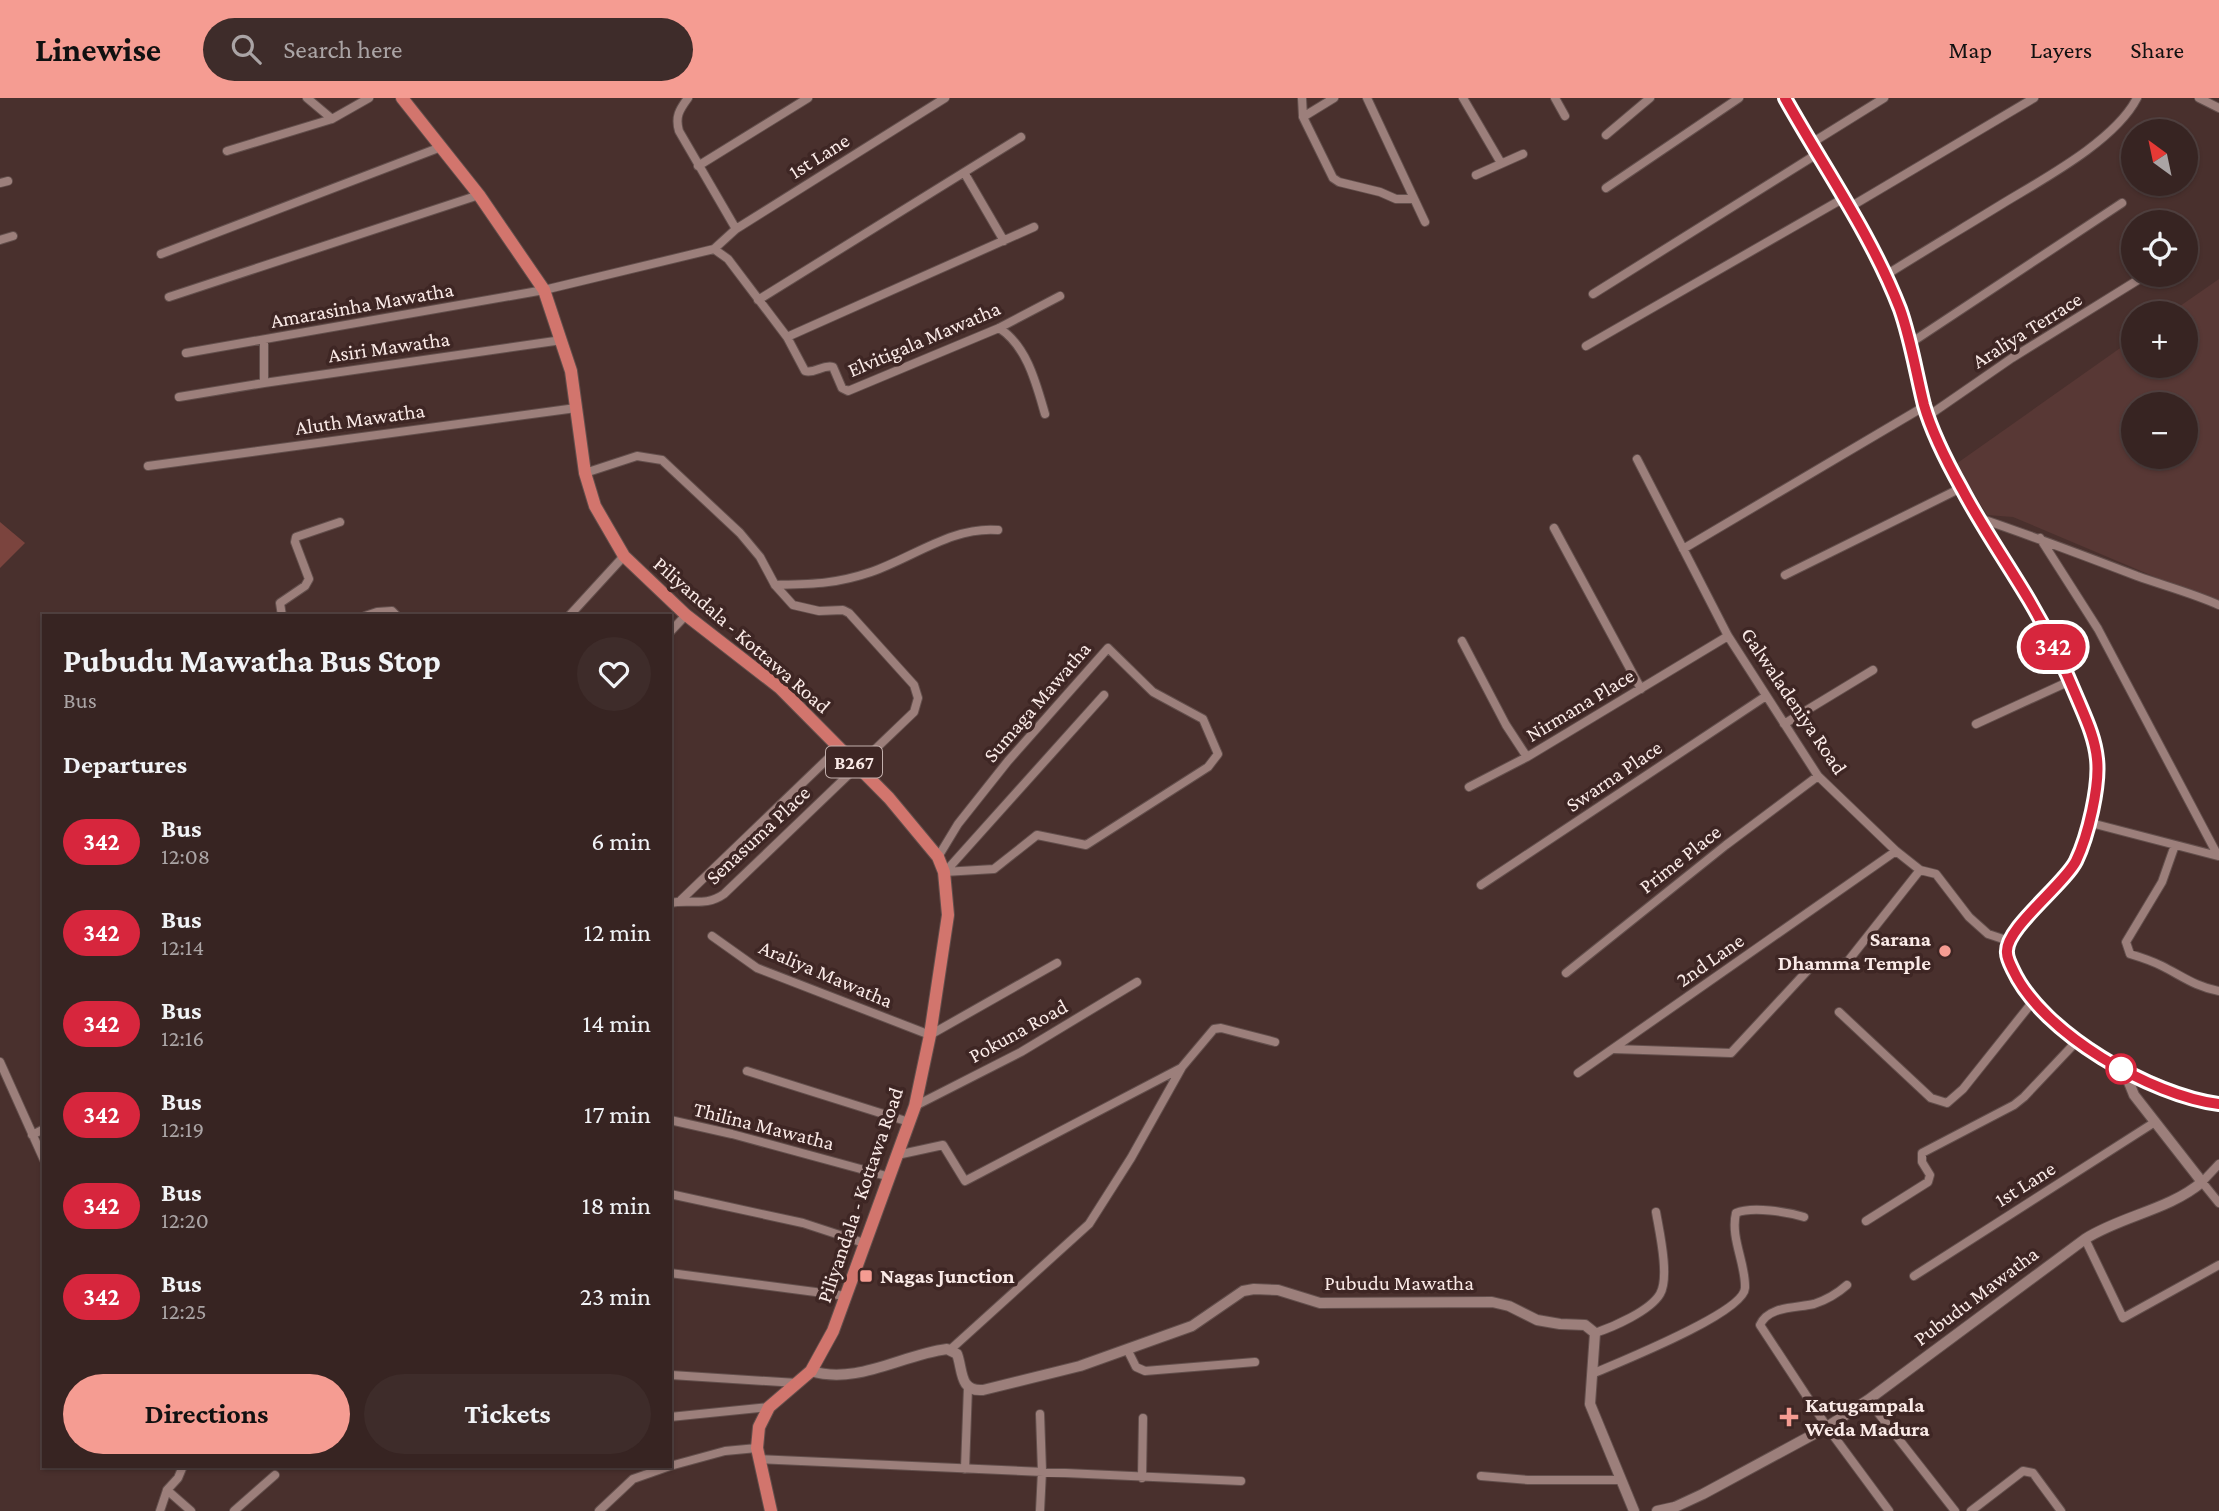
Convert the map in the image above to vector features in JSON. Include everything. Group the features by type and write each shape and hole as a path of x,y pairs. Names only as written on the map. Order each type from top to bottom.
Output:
{"main road":[{"name":"Piliyandala - Kottawa Road","path":"402,98 479,195 544,290 571,371 585,473 594,506 624,556 686,615 780,688 840,747 889,797 938,857 945,872 948,915 930,1035 915,1106 833,1331 811,1371 769,1408"},
{"path":"769,1408 759,1427 758,1453 771,1511"}],"street":[{"path":"307,98 332,119"},
{"path":"227,151 332,119 369,98"},
{"path":"688,98 676,121 679,131 736,229"},
{"path":"698,166 808,98"},
{"name":"1st Lane","path":"714,249 736,229 945,98"},
{"path":"1302,98 1303,117 1329,172 1339,182 1380,192 1396,199 1414,199"},
{"path":"1303,117 1334,98"},
{"path":"1367,98 1424,222"},
{"path":"1463,98 1501,163"},
{"path":"1555,98 1566,116"},
{"path":"1606,135 1650,98"},
{"path":"1606,188 1740,98"},
{"path":"1785,98 1847,202 1886,275 1901,312 1926,411 1961,488 2031,603 2070,681 2091,733 2097,761 2091,824 2076,862 2059,884 2027,916 2009,941 2007,953 2014,972 2034,999 2076,1042 2124,1070 2197,1101 2219,1104"},
{"path":"1810,144 1884,98"},
{"path":"1586,346 2034,98"},
{"path":"1886,275 2106,136 2130,111 2137,98"},
{"path":"2199,98 2219,108"},
{"path":"758,300 1021,137"},
{"path":"161,254 440,147"},
{"path":"1476,175 1523,154"},
{"path":"1593,294 1817,154"},
{"path":"965,174 1004,240"},
{"path":"169,297 479,195"},
{"path":"1909,344 2122,203"},
{"path":"787,337 1034,227"},
{"path":"0,240 13,236"},
{"path":"544,290 714,249"},
{"name":"Elvitigala Mawatha","path":"714,249 728,259 787,337 805,371 833,367 842,388 848,391 999,327 1060,296"},
{"name":"Araliya Terrace","path":"1682,549 1926,411 2127,287"},
{"name":"Amarasinha Mawatha","path":"186,353 544,290"},
{"path":"999,327 1006,332 1025,358 1045,414"},
{"path":"264,340 264,383"},
{"name":"Asiri Mawatha","path":"179,397 562,340"},
{"name":"Aluth Mawatha","path":"148,466 576,408"},
{"path":"585,473 637,456 662,460 740,533 760,557 775,585 826,584 872,572 950,538 981,528 998,530"},
{"name":"Galwaladeniya Road","path":"1637,459 1728,636 1818,776 1896,851 1920,870 1936,874 1969,917 1988,934 2009,941"},
{"path":"1785,575 1961,488"},
{"path":"1979,518 2196,594 2219,605"},
{"path":"282,614 279,603 305,586 309,579 295,542 296,537 340,522"},
{"path":"1554,528 1641,689"},
{"path":"2040,538 2098,629 2219,857"},
{"path":"571,614 624,556"},
{"name":"Senasuma Place","path":"672,902 709,902 723,894 914,712 918,698 914,685 849,613 843,610 819,611 793,605 775,585"},
{"path":"373,614 386,611 395,614"},
{"path":"672,630 686,615"},
{"name":"Nirmana Place","path":"1462,641 1506,725 1527,757 1728,636"},
{"name":"Sumaga Mawatha","path":"938,857 957,824 1008,761 1108,649 1153,692 1203,719 1218,754 1209,767 1086,845 1037,835 994,869 945,872"},
{"path":"1784,724 1873,670"},
{"path":"1976,724 2070,681"},
{"path":"945,872 1104,695"},
{"name":"Swarna Place","path":"1481,885 1766,696"},
{"path":"681,900 840,747"},
{"path":"1469,787 1527,757"},
{"name":"Prime Place","path":"1566,973 1726,845 1818,776"},
{"path":"2091,824 2219,857"},
{"path":"2175,845 2162,882 2126,942 2127,949 2130,954 2161,965 2188,982 2219,991"},
{"name":"2nd Lane","path":"1578,1073 1896,851"},
{"path":"1614,1049 1731,1053 1808,970 1818,965 1843,964 1848,961 1920,870"},
{"name":"Araliya Mawatha","path":"712,936 757,968 930,1035"},
{"path":"930,1035 1057,962"},
{"name":"Pokuna Road","path":"915,1106 1021,1052 1137,982"},
{"path":"1839,1012 1931,1098 1947,1103 1963,1089 2034,999"},
{"path":"811,1371 826,1376 850,1375 951,1349 1088,1224 1131,1158 1182,1067 1214,1029 1221,1028 1275,1042"},
{"path":"1866,1222 1928,1182 1930,1175 1922,1162 1923,1153 2014,1105 2076,1042"},
{"path":"0,1062 42,1156"},
{"path":"897,1155 943,1145 965,1181 1182,1067"},
{"path":"2124,1070 2134,1095 2206,1178 2219,1203"},
{"path":"747,1071 909,1122"},
{"name":"Thilina Mawatha","path":"672,1121 732,1134 890,1177"},
{"name":"1st Lane","path":"1914,1276 2155,1122"},
{"path":"32,1135 42,1130"},
{"path":"2206,1178 2219,1164"},
{"path":"2206,1178 2219,1182"},
{"name":"Pubudu Mawatha","path":"1657,1511 1675,1507 1703,1494 1827,1427 1868,1400 2085,1239 2111,1224 2186,1193 2206,1178"},
{"path":"672,1194 803,1223 864,1243"},
{"path":"1633,1511 1590,1404 1595,1333 1644,1309 1661,1293 1664,1273 1656,1212"},
{"path":"1592,1374 1703,1324 1740,1298 1745,1287 1739,1258 1735,1219 1737,1213 1774,1212 1804,1217"},
{"path":"2085,1239 2123,1318 2219,1265"},
{"path":"672,1273 846,1296"},
{"path":"1847,1285 1840,1292 1816,1303 1775,1311 1763,1318 1760,1325 1827,1427 1888,1511"},
{"name":"Pubudu Mawatha","path":"968,1387 976,1391 990,1389 1080,1366 1192,1326 1243,1291 1254,1289 1278,1290 1320,1303 1492,1302 1509,1306 1537,1320 1585,1325 1595,1333"},
{"path":"951,1349 958,1358 961,1375 968,1387 965,1469"},
{"path":"1127,1349 1136,1367 1145,1371 1255,1362"},
{"path":"672,1375 798,1384"},
{"path":"1868,1400 1955,1511"},
{"path":"672,1417 769,1408"},
{"path":"1040,1413 1040,1511"},
{"path":"1143,1418 1143,1478"},
{"path":"672,1465 725,1451 965,1469 1241,1481"},
{"path":"160,1511 167,1490 178,1478 182,1468"},
{"path":"599,1511 633,1479 664,1468"},
{"path":"1971,1511 2023,1471 2033,1473 2061,1511"},
{"path":"234,1511 275,1475"},
{"path":"1481,1476 1528,1480 1621,1480"},
{"path":"167,1490 191,1511"}],"shaded area":[{"path":"2219,279 2219,604 2013,517 1987,515 1956,464 2121,347 2121,378 2198,378 2198,301 2187,301"},
{"path":"0,522 25,543 0,568"}],"bus line":[{"name":"342","path":"1785,98 1850,207 1886,275 1901,312 1928,416 1961,488 2031,603 2070,681 2091,733 2097,761 2091,824 2076,862 2059,884 2027,916 2009,941 2007,953 2014,972 2034,999 2076,1042 2124,1070 2197,1101 2219,1104"}],"place":[{"name":"Sarana Dhamma Temple","path":"1945,951"},
{"name":"Nagas Junction","path":"866,1276"},
{"name":"Katugampala Weda Madura","path":"1789,1417"}]}
